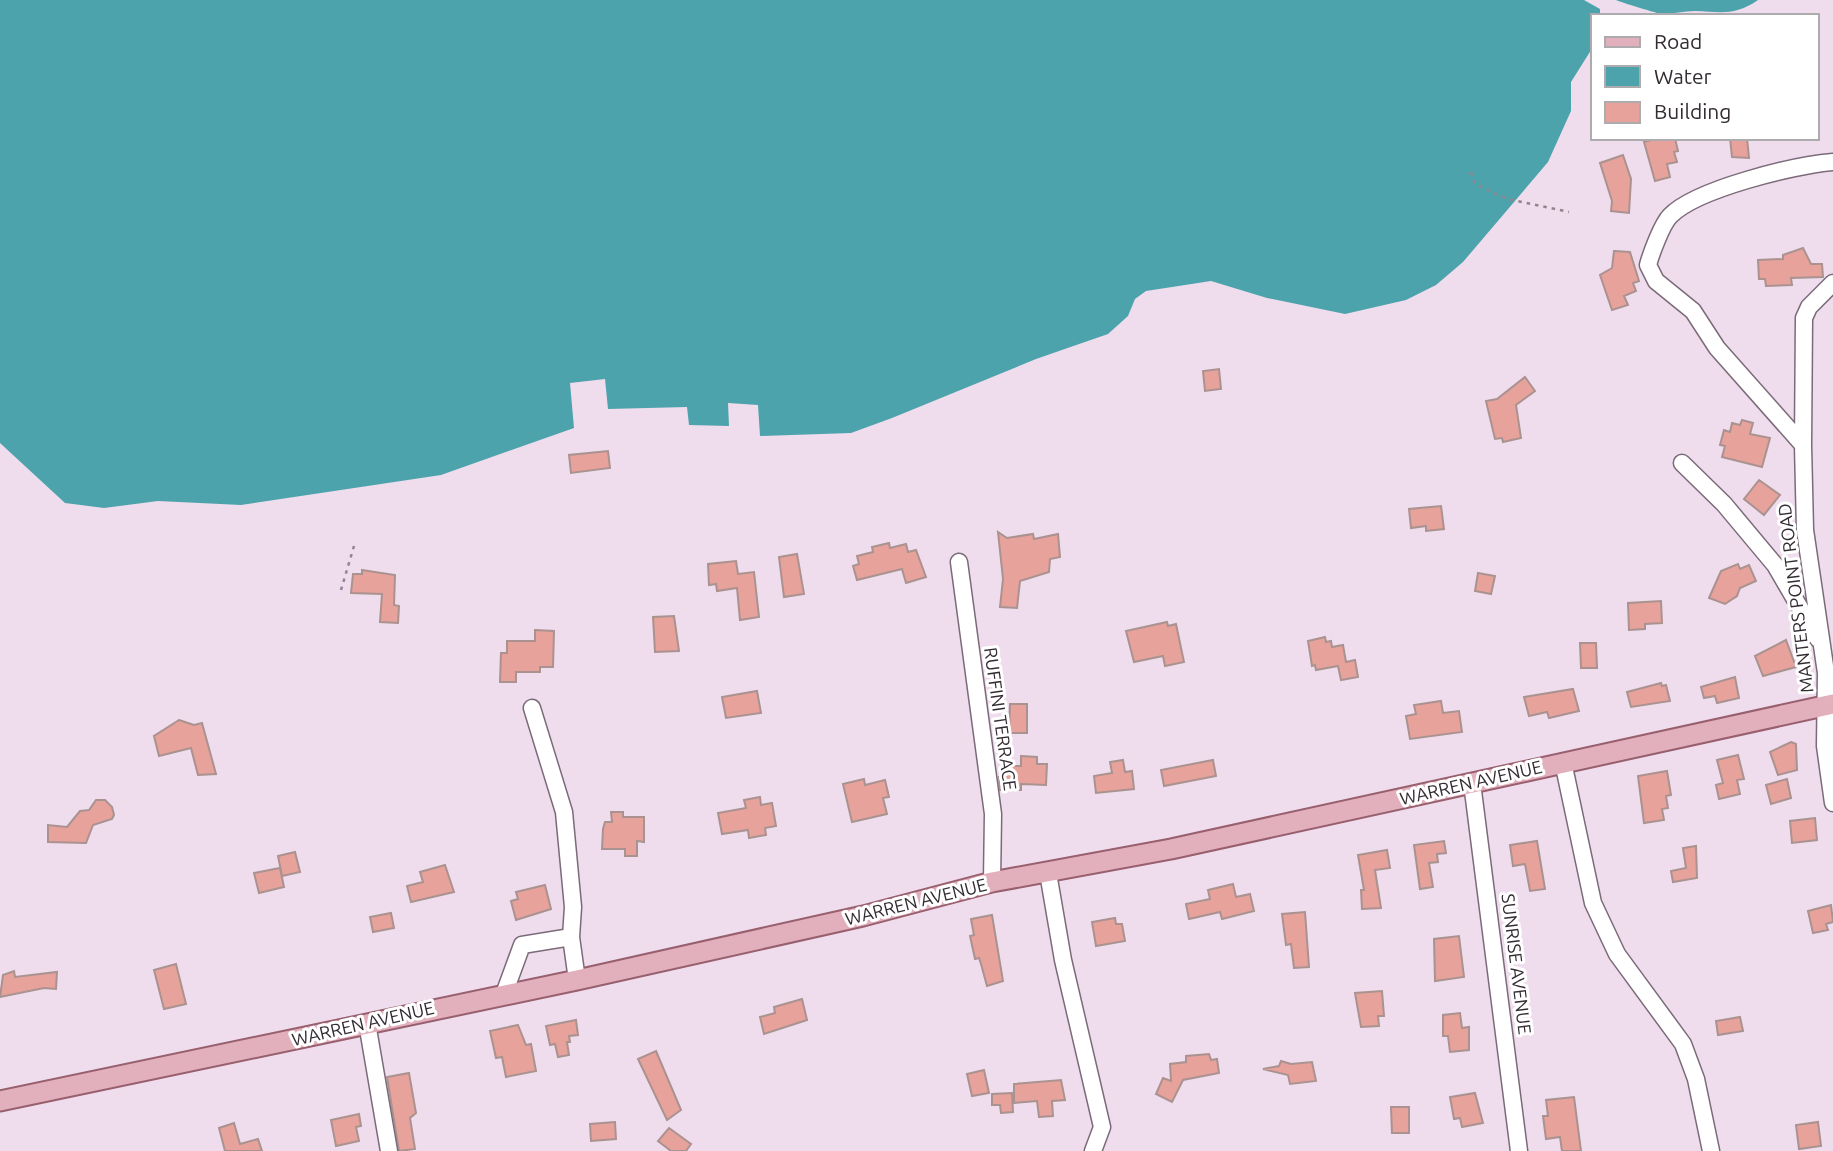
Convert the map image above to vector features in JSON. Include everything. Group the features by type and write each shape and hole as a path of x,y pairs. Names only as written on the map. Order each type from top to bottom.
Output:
{"main road":[{"name":"WARREN AVENUE","path":"0,1101 577,980 852,918 992,882 1048,873 1830,705"}],"street":[{"path":"1803,445 1717,348 1693,311 1656,281 1648,265 1663,224 1685,204 1790,167 1833,162"},
{"name":"MANTERS POINT ROAD","path":"1833,283 1809,307 1804,318 1803,445 1805,530 1830,705 1825,746 1833,803"},
{"path":"1682,463 1724,504 1776,565 1821,644"},
{"name":"RUFFINI TERRACE","path":"959,562 993,814 992,882"},
{"path":"532,708 564,812 572,907 571,937 577,980"},
{"path":"1563,762 1594,904 1617,954 1683,1044 1696,1079 1712,1151"},
{"name":"SUNRISE AVENUE","path":"1472,783 1519,1151"},
{"path":"1048,873 1063,960 1102,1127 1093,1151"},
{"path":"504,994 522,945 571,937"},
{"path":"368,1023 389,1151"}],"path":[{"path":"1471,172 1475,184 1508,199 1569,212"},
{"path":"341,590 341,579 354,546"}],"water":[{"path":"0,0 1584,0 1600,9 1600,14 1591,14 1591,50 1571,82 1571,111 1548,162 1463,262 1436,285 1406,300 1345,314 1267,298 1211,281 1146,291 1135,299 1128,316 1108,334 1036,359 851,433 760,436 758,405 728,403 729,426 689,425 687,407 608,409 605,379 570,383 574,428 441,475 241,505 158,501 104,508 65,503 0,443"},
{"path":"1616,0 1758,0 1742,9 1728,12 1691,11 1662,14"}],"building":[{"path":"1675,140 1678,151 1674,152 1677,162 1667,164 1670,177 1655,181 1644,142"},
{"path":"1730,140 1747,140 1749,158 1732,157"},
{"path":"1623,155 1631,179 1629,213 1611,211 1612,201 1600,163"},
{"path":"1803,248 1811,264 1822,264 1823,277 1791,278 1792,285 1766,286 1765,279 1759,279 1758,260 1783,259 1783,255"},
{"path":"1614,251 1630,252 1639,281 1633,283 1636,291 1624,296 1628,305 1612,310 1600,275 1612,268"},
{"path":"1219,369 1221,389 1205,391 1203,371"},
{"path":"1525,377 1535,391 1516,405 1521,438 1503,442 1502,438 1495,439 1486,401 1497,399"},
{"path":"1742,420 1753,423 1750,434 1770,438 1762,467 1722,457 1725,446 1720,445 1724,430 1730,432 1732,423 1740,425"},
{"path":"608,451 610,468 571,473 569,455"},
{"path":"1759,480 1780,495 1764,515 1744,499"},
{"path":"1441,506 1444,529 1426,531 1426,526 1411,528 1409,509"},
{"path":"998,532 1007,538 1033,534 1034,539 1058,534 1060,557 1050,559 1049,572 1020,581 1017,608 1000,607 1003,579"},
{"path":"889,543 890,548 906,544 908,552 916,550 926,577 906,583 902,569 857,580 853,566 859,564 857,556 873,552 872,547"},
{"path":"797,554 804,594 784,597 779,557"},
{"path":"736,561 738,574 754,572 759,617 740,620 737,588 717,591 716,584 709,585 708,564"},
{"path":"1738,564 1740,569 1749,565 1756,581 1740,588 1737,596 1725,604 1709,598 1721,571"},
{"path":"362,570 395,575 394,605 399,606 398,623 380,622 382,594 351,593 353,574 362,574"},
{"path":"1478,573 1495,576 1491,594 1475,591"},
{"path":"1661,601 1662,623 1645,624 1645,629 1629,630 1628,603"},
{"path":"674,616 679,651 655,652 653,617"},
{"path":"1167,622 1168,626 1176,624 1184,662 1165,666 1163,656 1134,662 1126,631"},
{"path":"535,630 554,631 553,667 540,667 540,672 516,672 516,682 500,682 501,653 507,653 507,641 535,641"},
{"path":"1325,637 1326,642 1331,641 1332,647 1343,645 1346,662 1355,660 1358,677 1341,680 1338,666 1316,670 1315,665 1312,666 1308,641"},
{"path":"1786,640 1796,667 1763,676 1755,656"},
{"path":"1580,643 1596,643 1597,668 1581,668"},
{"path":"1735,677 1739,698 1717,703 1715,696 1704,698 1701,687"},
{"path":"1661,683 1662,686 1666,685 1670,701 1631,707 1627,692"},
{"path":"1573,689 1579,711 1549,718 1547,712 1529,716 1524,697"},
{"path":"757,691 761,713 726,718 722,697"},
{"path":"1441,701 1443,713 1459,711 1462,732 1410,739 1406,716 1416,714 1414,705"},
{"path":"1010,704 1027,704 1027,733 1009,733"},
{"path":"179,720 194,725 202,723 216,774 198,775 191,748 159,756 154,736"},
{"path":"1791,742 1796,744 1797,770 1778,775 1770,752"},
{"path":"1738,755 1744,779 1737,780 1740,794 1719,799 1716,785 1723,783 1717,760"},
{"path":"1021,756 1037,757 1037,764 1047,764 1046,785 1021,784 1021,790 1000,790 1002,766 1021,766"},
{"path":"1123,760 1125,772 1132,771 1134,789 1096,793 1094,776 1112,773 1110,762"},
{"path":"1213,760 1216,776 1164,786 1161,770"},
{"path":"1667,771 1671,795 1666,796 1668,808 1662,809 1664,820 1644,823 1638,776"},
{"path":"864,779 865,785 885,780 889,797 883,798 887,814 852,822 843,784"},
{"path":"1787,779 1791,798 1771,804 1766,785"},
{"path":"760,797 761,805 772,803 776,826 765,828 766,835 749,838 748,830 722,834 718,813 746,808 744,800"},
{"path":"96,800 105,800 112,807 114,815 112,819 93,825 86,843 48,842 48,825 67,827 80,811 89,810"},
{"path":"611,812 623,812 623,817 644,817 644,842 637,841 637,856 625,856 625,849 602,849 603,829 605,822 612,822"},
{"path":"1815,818 1817,840 1792,843 1790,821"},
{"path":"1444,841 1446,853 1437,854 1438,862 1429,863 1433,887 1420,889 1414,845"},
{"path":"1537,841 1545,889 1530,891 1525,864 1513,866 1510,845"},
{"path":"1696,846 1697,878 1673,882 1671,871 1686,868 1683,848"},
{"path":"1387,850 1390,868 1375,870 1381,908 1362,909 1361,890 1364,890 1358,855"},
{"path":"295,852 300,872 282,876 278,856"},
{"path":"445,865 454,892 411,902 407,886 423,882 420,872"},
{"path":"280,868 284,887 259,893 254,873"},
{"path":"1233,884 1236,897 1250,894 1254,911 1222,919 1220,912 1189,919 1186,904 1210,899 1208,890"},
{"path":"545,885 551,909 516,920 511,901 518,899 516,892"},
{"path":"1831,905 1833,922 1826,924 1828,930 1813,933 1808,911"},
{"path":"1305,912 1309,967 1294,968 1291,944 1286,945 1282,914"},
{"path":"391,913 394,928 373,932 370,917"},
{"path":"992,915 1003,981 987,986 979,958 975,959 970,936 974,935 971,919"},
{"path":"1115,918 1116,924 1122,924 1125,941 1096,946 1092,922"},
{"path":"1459,936 1464,977 1435,981 1434,939"},
{"path":"176,964 186,1004 164,1009 154,970"},
{"path":"14,971 15,977 57,972 56,989 44,988 0,997 3,975"},
{"path":"1382,991 1384,1016 1378,1016 1379,1026 1361,1027 1355,993"},
{"path":"802,999 807,1020 764,1034 760,1017 775,1013 774,1007"},
{"path":"1460,1013 1462,1028 1469,1027 1469,1050 1450,1052 1448,1036 1443,1036 1443,1015"},
{"path":"1740,1017 1743,1031 1718,1035 1716,1021"},
{"path":"576,1020 578,1035 569,1036 569,1055 558,1057 555,1044 550,1045 546,1026"},
{"path":"518,1025 526,1045 531,1044 536,1071 506,1077 502,1057 496,1058 490,1031"},
{"path":"656,1051 681,1110 667,1120 638,1059"},
{"path":"1209,1054 1211,1060 1217,1059 1219,1073 1183,1080 1172,1102 1156,1094 1163,1078 1171,1081 1170,1064 1186,1062 1186,1056"},
{"path":"1281,1061 1291,1064 1312,1062 1316,1081 1290,1084 1288,1075 1263,1069 1279,1066"},
{"path":"984,1070 989,1093 972,1096 967,1074"},
{"path":"409,1073 416,1113 410,1118 415,1149 399,1151 387,1077"},
{"path":"1061,1080 1065,1100 1052,1101 1053,1116 1039,1117 1037,1101 1014,1103 1014,1084"},
{"path":"1012,1093 1013,1112 1001,1113 1000,1105 992,1105 992,1094"},
{"path":"1475,1093 1483,1123 1462,1127 1460,1118 1454,1119 1450,1097"},
{"path":"1574,1097 1581,1151 1562,1151 1560,1137 1546,1139 1543,1116 1548,1116 1546,1100"},
{"path":"1391,1107 1409,1107 1409,1133 1392,1133"},
{"path":"359,1114 361,1126 356,1127 359,1141 336,1146 331,1120"},
{"path":"615,1122 616,1139 591,1141 590,1124"},
{"path":"1818,1122 1821,1146 1799,1149 1796,1125"},
{"path":"234,1123 240,1144 258,1139 262,1151 225,1151 219,1128"},
{"path":"669,1128 691,1144 686,1151 671,1151 658,1141"}]}
